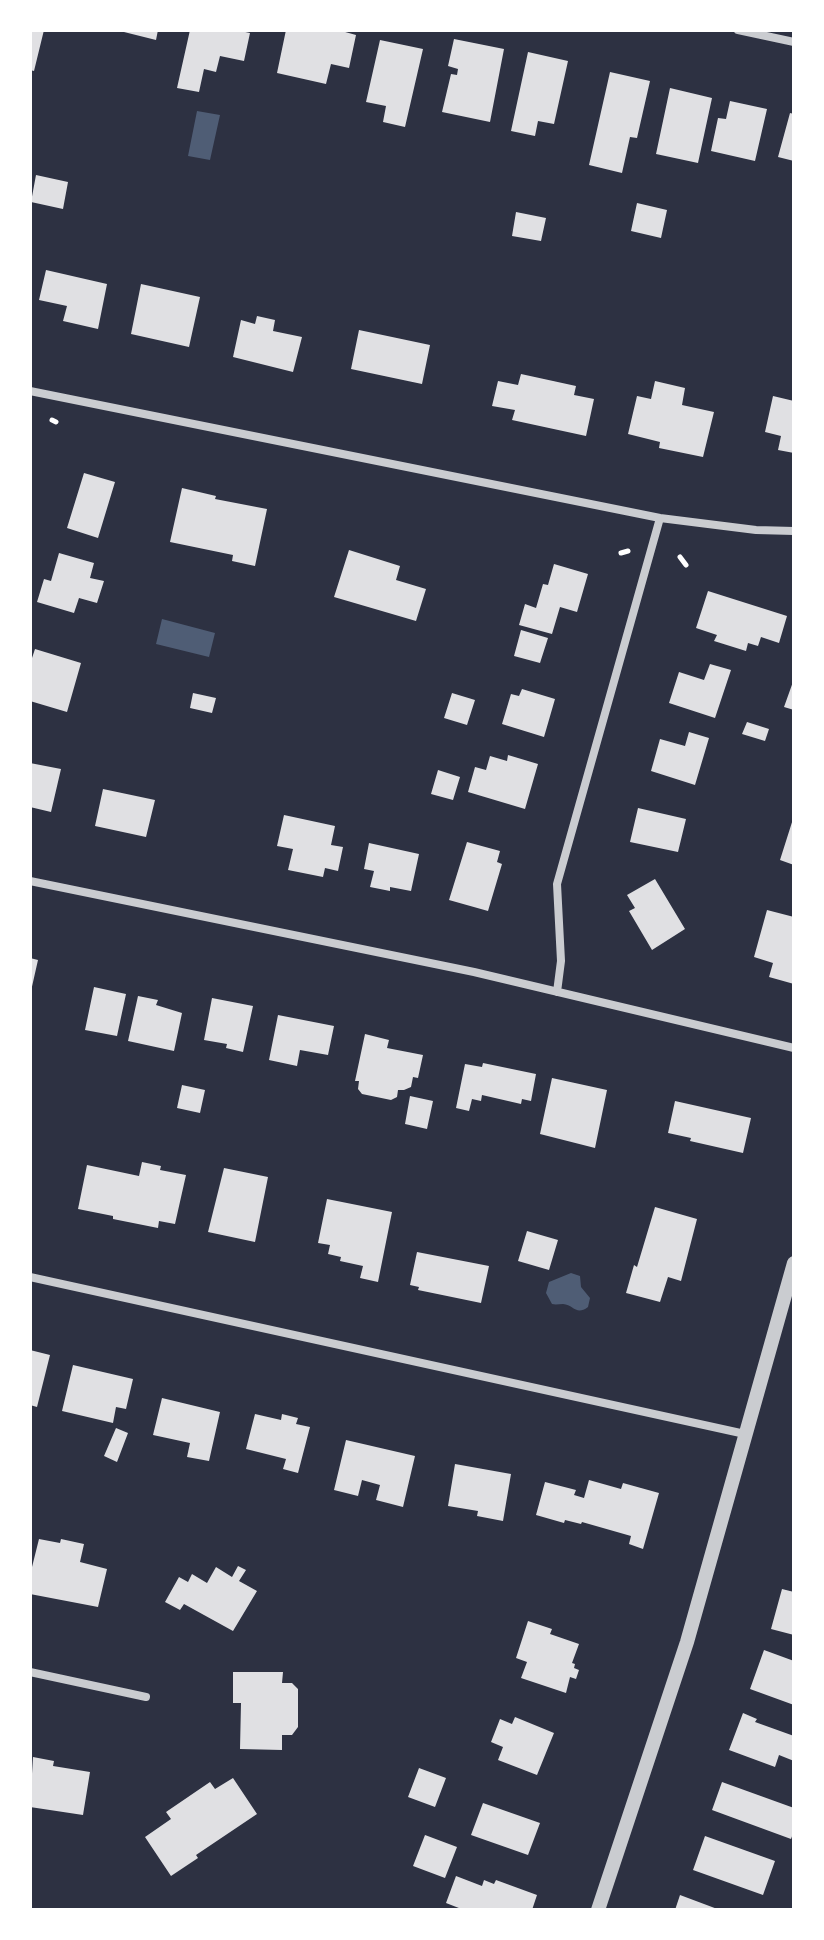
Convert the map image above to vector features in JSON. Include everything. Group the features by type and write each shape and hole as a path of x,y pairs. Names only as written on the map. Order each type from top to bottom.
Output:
{"street":[{"path":"738,30 794,42"},
{"path":"30,391 660,518 756,530 794,531"},
{"path":"557,992 561,961 557,884 660,518"},
{"path":"30,881 474,972 794,1048"},
{"path":"598,1910 687,1642 794,1263"},
{"path":"30,1277 745,1434"},
{"path":"30,1672 146,1697"}],"path":[{"path":"680,557 686,565"}],"water":[{"path":"197,111 220,115 210,160 188,156"},
{"path":"162,619 215,633 209,657 156,644"},
{"path":"571,1273 580,1276 581,1287 590,1298 588,1307 584,1309 552,1304 546,1293 549,1282"}],"building":[{"path":"30,30 44,30 34,71 30,70"},
{"path":"116,30 158,30 156,40"},
{"path":"190,30 250,33 244,61 220,56 216,72 204,69 199,92 177,88"},
{"path":"286,30 338,30 356,35 349,68 331,64 326,84 277,73"},
{"path":"454,39 504,49 490,122 442,112 451,74 457,75 458,69 448,66"},
{"path":"380,40 423,49 405,127 383,122 386,106 366,102"},
{"path":"528,52 568,61 554,124 538,121 535,136 511,131"},
{"path":"610,72 650,81 637,138 630,137 622,173 589,165"},
{"path":"670,88 712,98 698,163 656,154"},
{"path":"730,101 767,109 755,161 711,151 718,118 726,119"},
{"path":"790,113 794,114 794,161 778,157"},
{"path":"36,175 68,182 63,209 31,202"},
{"path":"637,203 667,210 661,238 631,231"},
{"path":"516,212 546,218 541,241 512,236"},
{"path":"46,270 107,284 98,329 63,321 67,306 39,300"},
{"path":"141,284 200,297 189,347 131,334"},
{"path":"257,316 275,320 273,331 302,337 293,372 233,357 241,320 255,324"},
{"path":"359,330 430,345 422,384 351,369"},
{"path":"521,374 576,386 574,395 594,399 586,436 512,420 515,410 492,406 498,381 518,385"},
{"path":"655,381 685,388 682,405 714,412 703,457 659,448 660,442 628,434 637,396 651,399"},
{"path":"773,396 794,401 794,453 778,450 781,436 765,432"},
{"path":"84,473 115,482 98,538 67,528"},
{"path":"182,488 216,496 215,499 267,509 255,566 232,561 233,555 170,542"},
{"path":"349,550 400,566 396,580 426,589 416,621 334,597"},
{"path":"59,553 94,563 90,578 104,581 97,603 79,598 74,613 37,602 44,579 51,581"},
{"path":"554,564 588,574 577,612 560,607 552,634 519,625 525,604 536,608 543,584 548,585"},
{"path":"708,591 787,616 779,643 761,637 758,646 748,643 746,651 714,641 717,635 696,628"},
{"path":"521,630 548,638 540,663 514,656"},
{"path":"35,649 81,663 67,712 30,701 30,664"},
{"path":"710,664 731,670 715,718 669,703 679,672 704,680"},
{"path":"794,679 794,710 784,707"},
{"path":"522,689 555,699 544,737 502,724 511,694 519,696"},
{"path":"193,693 216,698 212,713 190,708"},
{"path":"452,693 475,700 467,725 444,718"},
{"path":"747,722 769,729 765,741 742,734"},
{"path":"689,732 709,738 695,785 651,771 660,739 685,746"},
{"path":"508,755 538,764 525,809 468,792 475,767 486,770 490,756 507,761"},
{"path":"30,763 61,769 51,812 30,807"},
{"path":"438,770 460,777 453,800 431,794"},
{"path":"103,789 155,800 146,837 95,826"},
{"path":"638,808 686,819 678,852 630,842"},
{"path":"284,815 335,826 331,845 343,847 338,871 325,868 323,877 288,870 293,849 277,846"},
{"path":"794,819 794,865 780,860"},
{"path":"467,842 500,851 497,862 502,864 488,911 449,900"},
{"path":"369,843 419,854 411,891 370,887 374,871 364,869"},
{"path":"655,879 685,929 652,950 629,911 635,908 627,895"},
{"path":"767,910 794,917 794,984 769,977 773,963 754,957"},
{"path":"30,958 38,960 31,991 30,991"},
{"path":"94,987 126,994 117,1036 85,1030"},
{"path":"138,996 158,1000 156,1005 182,1013 174,1051 128,1041"},
{"path":"212,998 253,1006 243,1052 226,1048 227,1044 204,1040"},
{"path":"278,1015 334,1026 328,1055 300,1050 297,1066 269,1060"},
{"path":"365,1034 389,1040 387,1048 423,1055 418,1078 413,1077 411,1087 398,1090 397,1097 391,1100 362,1094 358,1089 359,1081 355,1081"},
{"path":"483,1063 536,1074 531,1101 522,1099 521,1104 482,1095 481,1101 472,1099 469,1111 456,1108 465,1064 482,1067"},
{"path":"552,1078 607,1090 595,1148 540,1134"},
{"path":"182,1085 205,1090 200,1113 177,1108"},
{"path":"410,1096 433,1101 427,1129 405,1124"},
{"path":"675,1101 751,1118 743,1153 668,1133"},
{"path":"142,1162 161,1166 160,1170 186,1175 175,1224 159,1221 158,1228 78,1209 87,1165 139,1176"},
{"path":"224,1168 268,1177 255,1242 208,1232"},
{"path":"327,1199 392,1212 378,1282 360,1278 363,1266 340,1261 341,1257 328,1254 330,1245 318,1243"},
{"path":"655,1207 697,1219 681,1281 668,1277 660,1302 626,1293"},
{"path":"527,1231 558,1240 549,1270 518,1261"},
{"path":"417,1252 489,1266 481,1303 418,1290 419,1287 410,1285"},
{"path":"30,1350 50,1355 37,1407 30,1405"},
{"path":"73,1365 133,1379 126,1409 116,1407 113,1423 62,1411"},
{"path":"162,1398 220,1412 209,1461 187,1457 190,1443 153,1435"},
{"path":"255,1414 281,1420 282,1414 298,1418 296,1424 310,1427 298,1473 283,1469 286,1459 246,1449"},
{"path":"116,1428 128,1433 117,1462 104,1456"},
{"path":"346,1440 415,1456 403,1507 376,1500 380,1485 362,1480 358,1496 334,1490"},
{"path":"455,1464 511,1474 503,1521 477,1516 478,1511 448,1506"},
{"path":"589,1480 621,1489 623,1483 659,1493 643,1549 629,1544 631,1536 582,1522 565,1520 564,1523 536,1515 545,1482 576,1490 574,1495 584,1498"},
{"path":"39,1539 60,1543 61,1539 84,1544 80,1562 107,1569 98,1607 30,1594 30,1575"},
{"path":"238,1566 246,1570 239,1581 257,1591 233,1631 184,1604 180,1610 165,1602 179,1577 188,1582 192,1574 207,1583 216,1567 232,1577"},
{"path":"782,1589 794,1592 794,1635 771,1629"},
{"path":"528,1621 552,1629 550,1634 579,1644 572,1663 579,1670 576,1679 570,1677 566,1693 521,1678 527,1662 516,1658"},
{"path":"764,1650 794,1661 794,1705 750,1689"},
{"path":"233,1672 283,1672 282,1683 292,1683 298,1689 298,1727 292,1735 282,1735 282,1750 240,1749 241,1703 233,1703"},
{"path":"743,1713 757,1719 755,1722 794,1736 794,1761 779,1755 775,1767 729,1750"},
{"path":"515,1717 554,1733 537,1775 498,1760 503,1747 491,1742 500,1719 512,1724"},
{"path":"33,1757 54,1761 53,1766 90,1772 83,1815 30,1807"},
{"path":"419,1768 446,1778 435,1807 408,1797"},
{"path":"233,1778 257,1814 196,1855 198,1858 171,1876 145,1837 171,1819 166,1812 210,1782 215,1789"},
{"path":"722,1782 794,1808 791,1839 712,1810"},
{"path":"483,1803 540,1823 528,1855 471,1835"},
{"path":"425,1835 457,1847 445,1878 413,1866"},
{"path":"705,1836 775,1861 763,1895 693,1870"},
{"path":"456,1876 482,1886 484,1880 494,1884 496,1880 537,1895 532,1910 464,1910 446,1903"},
{"path":"680,1895 720,1910 675,1910"}]}
